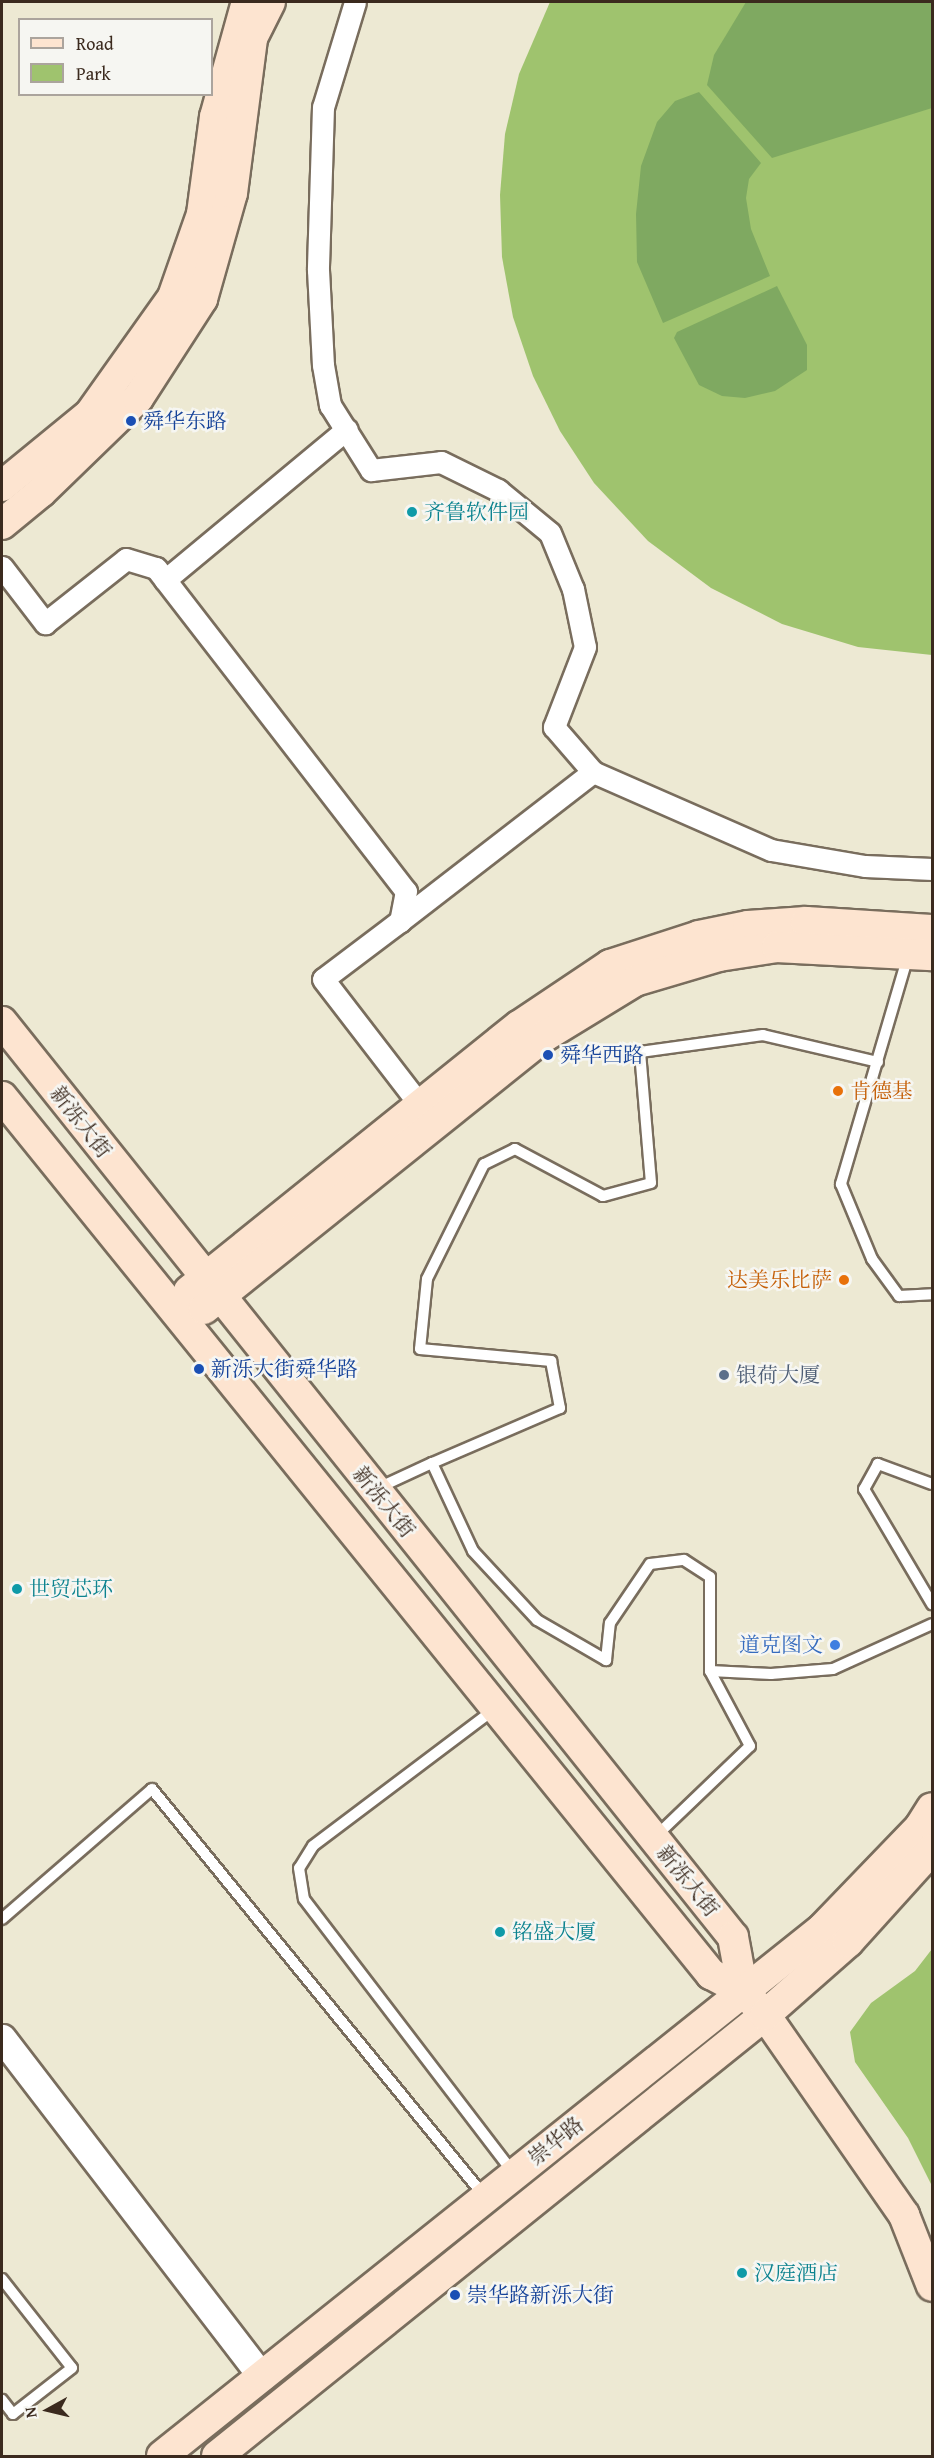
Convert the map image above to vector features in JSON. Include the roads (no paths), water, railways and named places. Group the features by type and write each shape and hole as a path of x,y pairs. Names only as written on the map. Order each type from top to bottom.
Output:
{"main road":[{"path":"2,486 90,414 173,297 201,214 215,117 247,2"},
{"path":"2,524 41,492 138,398 202,299 232,193 252,38 270,2"},
{"path":"178,1315 420,1106 519,1026 610,965 699,936 748,926 806,922 933,930"},
{"path":"211,1288 545,1036 635,981 719,956 777,947 823,947 920,955"},
{"name":"新泺大街","path":"2,1022 211,1288 734,1937 743,1991"},
{"name":"新泺大街","path":"2,1096 711,1974 743,1991 765,2015 904,2215 933,2286"},
{"name":"崇华路","path":"162,2457 822,1929 920,1827 933,1808"},
{"name":"崇华路","path":"217,2457 765,2015 848,1942 933,1849"}],"street":[{"path":"355,2 323,107 318,270 322,365 330,405 371,470 441,462 498,490 550,533 573,589 585,647 554,727 593,772 771,850 865,866 933,869"},
{"path":"165,580 346,429"},
{"path":"2,567 45,623 126,559 156,568 406,891 400,921"},
{"path":"420,1106 322,979 593,772"},
{"path":"2,2038 262,2377"}],"lane":[{"path":"920,955 878,1062 841,1184 872,1259 899,1296 933,1294"},
{"path":"374,1490 560,1408 551,1361 420,1349 427,1279 484,1164 515,1149 603,1196 651,1183 640,1052 764,1035 878,1062"},
{"path":"432,1463 473,1551 537,1620 606,1660 610,1623 650,1564 684,1560 710,1577 710,1671 750,1746 654,1838"},
{"path":"933,1484 878,1464 864,1489 933,1604"},
{"path":"710,1671 771,1674 833,1669 933,1624"},
{"path":"496,1708 313,1846 299,1868 304,1899 514,2175"},
{"path":"2,1919 152,1789 485,2197"},
{"path":"2,2279 72,2368 13,2414 2,2400"}],"place":[{"name":"舜华东路","path":"131,421"},
{"name":"齐鲁软件园","path":"412,512"},
{"name":"舜华西路","path":"548,1055"},
{"name":"肯德基","path":"838,1091"},
{"name":"达美乐比萨","path":"844,1280"},
{"name":"新泺大街舜华路","path":"199,1369"},
{"name":"银荷大厦","path":"724,1375"},
{"name":"世贸芯环","path":"17,1589"},
{"name":"道克图文","path":"835,1645"},
{"name":"铭盛大厦","path":"500,1932"},
{"name":"汉庭酒店","path":"742,2273"},
{"name":"崇华路新泺大街","path":"455,2295"}]}
